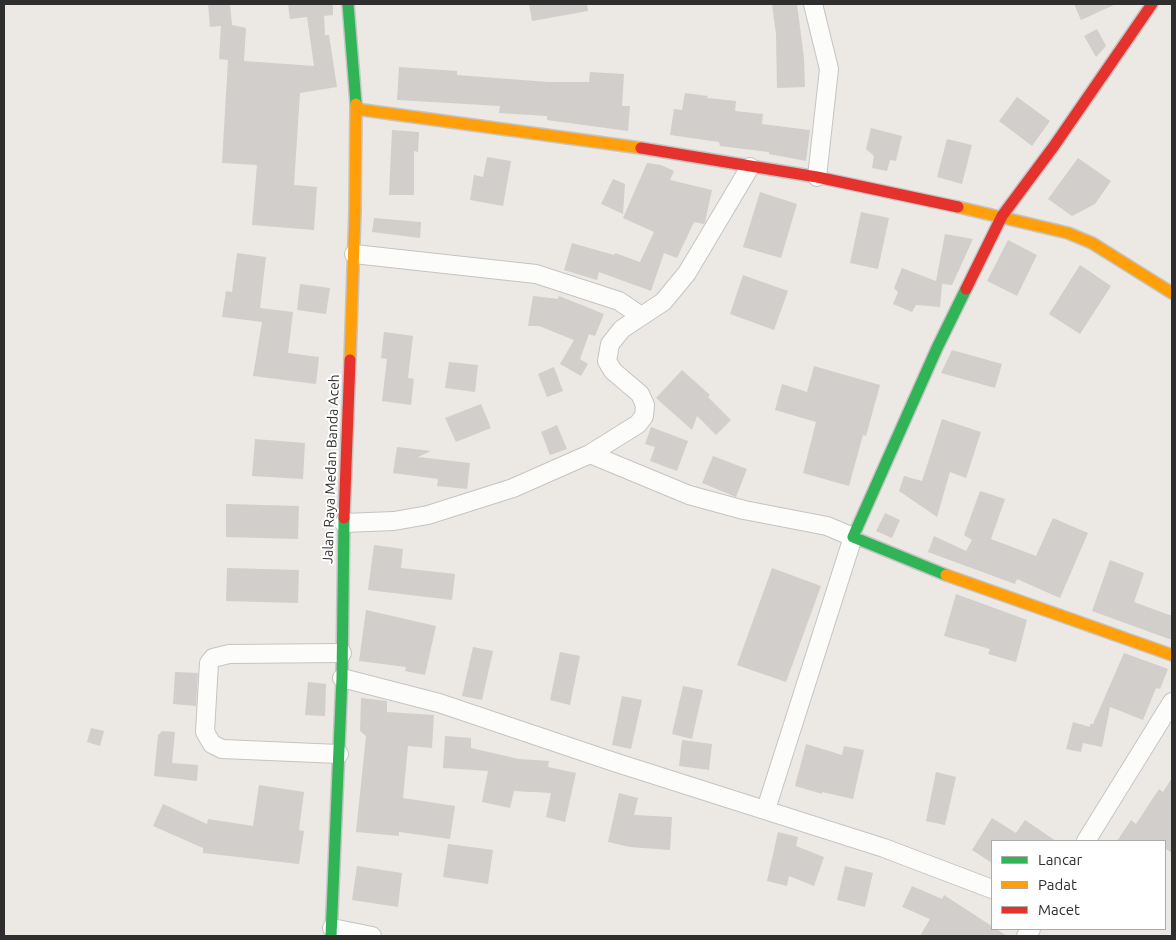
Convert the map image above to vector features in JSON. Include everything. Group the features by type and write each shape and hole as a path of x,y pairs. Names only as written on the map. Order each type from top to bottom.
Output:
{"main road":[{"name":"Jalan Raya Medan Banda Aceh","path":"331,932 342,678 344,523 354,254 356,109 348,4"},
{"path":"1152,4 1054,146 1002,216 937,348 853,537 940,573 1172,655"},
{"path":"356,109 598,141 750,167 817,176 1002,216 1068,233 1092,242 1172,293"}],"street":[{"path":"813,4 829,69 817,176"},
{"path":"344,523 394,521 428,516 513,488 590,454 638,424 644,416 645,404 640,394 607,361 610,344 622,329 663,302 687,273 750,167"},
{"path":"354,254 536,274 619,301 641,316"},
{"path":"590,454 689,495 744,510 827,526 853,537 766,809"},
{"path":"339,754 222,749 212,744 205,732 209,663 213,658 229,654 342,653"},
{"path":"342,678 439,703 606,759 766,809 884,848 991,889"},
{"path":"1087,840 1172,702"},
{"path":"331,932 372,936"}],"building":[{"path":"208,4 230,4 232,25 246,28 244,61 314,66 307,17 290,19 288,4 333,4 333,15 324,16 325,35 329,35 337,87 300,93 294,185 317,187 314,230 252,225 257,165 222,163 228,60 219,59 221,26 210,27"},
{"path":"529,4 587,4 588,11 532,21"},
{"path":"772,4 797,4 804,58 805,87 777,88 776,34"},
{"path":"1074,4 1116,4 1081,20"},
{"path":"1097,29 1106,46 1096,57 1084,36"},
{"path":"399,67 457,71 457,75 548,82 589,82 590,72 624,74 622,106 630,106 628,131 547,120 547,116 499,113 500,106 397,100"},
{"path":"685,93 708,96 707,98 736,101 735,111 763,114 762,124 810,130 806,161 769,154 769,152 720,146 719,142 670,135 674,109 682,110"},
{"path":"1017,97 1050,121 1032,146 999,121"},
{"path":"871,128 902,136 896,161 890,160 887,171 872,168 874,156 866,149"},
{"path":"392,130 419,132 418,152 414,151 414,195 389,195"},
{"path":"947,139 972,145 962,184 937,177"},
{"path":"487,157 511,161 503,206 470,200 474,175 483,177"},
{"path":"1078,158 1111,181 1095,204 1072,216 1048,199"},
{"path":"647,163 661,165 674,171 670,180 712,190 704,224 694,222 677,258 664,253 651,291 599,272 597,280 564,270 572,243 614,255 615,253 640,262 654,232 623,218"},
{"path":"613,179 625,184 623,214 601,204"},
{"path":"760,192 797,204 781,258 743,247"},
{"path":"861,212 889,218 878,269 850,263"},
{"path":"374,218 421,222 420,238 372,232"},
{"path":"945,234 973,239 952,285 942,284 940,307 916,305 912,312 893,304 898,292 894,288 902,268 936,281"},
{"path":"1008,240 1037,255 1017,296 987,281"},
{"path":"237,253 266,257 260,308 293,312 288,353 319,357 316,384 253,376 262,322 222,317 226,291 232,292"},
{"path":"1080,265 1111,286 1080,334 1049,314"},
{"path":"743,275 788,291 774,330 730,314"},
{"path":"300,284 330,288 326,314 297,310"},
{"path":"533,296 558,299 559,296 604,314 595,336 589,334 580,359 588,364 581,376 560,364 574,340 539,326 528,326"},
{"path":"384,332 413,336 408,378 414,379 411,405 382,401 387,359 381,358"},
{"path":"952,350 1002,364 995,388 941,373"},
{"path":"449,362 478,365 475,392 445,388"},
{"path":"814,366 880,385 866,436 863,435 849,486 803,473 816,422 775,410 782,384 807,392"},
{"path":"554,367 563,391 547,397 538,374"},
{"path":"682,370 710,395 708,397 731,420 716,435 697,416 692,430 656,398"},
{"path":"481,404 491,428 456,442 445,418"},
{"path":"942,419 981,432 966,478 950,472 937,517 899,491 904,476 922,481"},
{"path":"557,425 567,449 550,455 541,432"},
{"path":"651,427 688,441 677,471 650,461 655,447 645,444"},
{"path":"255,439 305,443 303,479 252,476"},
{"path":"397,447 431,451 418,457 470,463 467,489 437,486 438,479 393,473"},
{"path":"713,456 747,469 736,497 702,483"},
{"path":"980,491 1005,499 991,539 1036,556 1053,518 1088,533 1060,598 1017,579 1015,584 928,552 934,536 966,551 972,540 964,535"},
{"path":"226,504 299,506 298,539 226,537"},
{"path":"885,513 900,520 892,538 876,531"},
{"path":"374,545 403,549 401,568 455,574 452,600 368,590"},
{"path":"1110,560 1144,573 1134,602 1172,616 1172,640 1092,611"},
{"path":"227,568 299,570 298,603 226,601"},
{"path":"772,568 821,586 786,682 737,665"},
{"path":"956,594 1027,620 1016,662 988,654 990,649 944,636"},
{"path":"366,610 436,626 425,675 405,671 406,667 359,661"},
{"path":"473,647 493,651 482,700 462,696"},
{"path":"560,652 580,656 570,705 550,700"},
{"path":"1124,653 1168,669 1160,689 1156,688 1143,720 1110,707 1102,747 1083,743 1081,752 1066,749 1073,722 1090,727 1090,724 1093,724"},
{"path":"175,672 198,673 196,706 173,704"},
{"path":"308,682 326,684 325,716 305,715"},
{"path":"683,686 703,690 692,739 672,734"},
{"path":"622,696 642,700 631,749 612,745"},
{"path":"361,698 387,701 387,712 434,715 432,748 408,746 403,798 455,806 450,839 399,832 399,836 356,832 366,736 360,731"},
{"path":"91,728 104,731 100,746 87,742"},
{"path":"162,731 175,732 172,763 198,765 197,781 154,776 158,735"},
{"path":"445,736 471,738 471,748 519,759 549,761 548,767 576,773 565,822 546,817 551,793 514,791 510,808 482,802 488,771 443,768"},
{"path":"682,740 712,744 709,770 679,766"},
{"path":"806,744 842,755 844,746 864,750 853,799 822,792 822,794 795,786"},
{"path":"936,772 956,777 945,825 926,821"},
{"path":"1172,778 1172,853 1166,849 1166,840 1118,840 1131,820 1136,824 1159,789 1163,792"},
{"path":"259,785 304,792 299,830 304,831 299,864 203,853 203,848 153,826 163,804 207,824 208,819 253,826"},
{"path":"619,793 638,798 634,815 672,817 670,850 630,847 608,842"},
{"path":"992,818 1016,833 1025,820 1055,840 991,840 991,862 972,850"},
{"path":"778,832 798,837 796,846 824,857 814,886 789,876 787,886 767,881"},
{"path":"448,844 493,850 488,884 443,877"},
{"path":"357,866 402,873 398,907 352,900"},
{"path":"845,866 873,873 865,907 837,900"},
{"path":"912,886 942,899 944,895 991,926 991,930 998,930 1007,936 920,936 930,919 902,907"}],"traffic: fast":[{"path":"348,4 356,104"},
{"path":"946,575 853,537 937,348 966,289"},
{"path":"331,936 342,678 344,518"}],"traffic: slow":[{"path":"350,360 355,211 356,104"},
{"path":"356,109 641,148"},
{"path":"958,207 1068,233 1092,243 1172,293"},
{"path":"946,575 1172,655"}],"traffic: jam":[{"path":"966,289 1002,216 1054,146 1152,4"},
{"path":"641,148 817,177 958,207"},
{"path":"344,518 350,360"}]}
